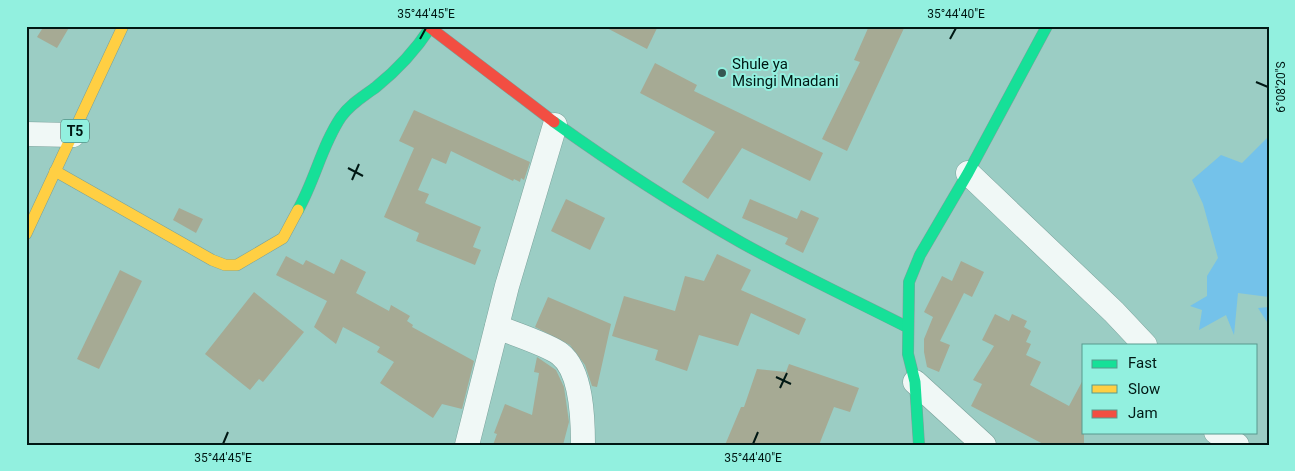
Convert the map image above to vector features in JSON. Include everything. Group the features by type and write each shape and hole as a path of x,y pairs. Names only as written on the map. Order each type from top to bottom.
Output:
{"main road":[{"name":"T5","path":"26,234 123,26"},
{"path":"919,445 915,382 908,354 909,282 920,255 968,173 1047,26"},
{"path":"55,171 212,260 225,265 237,265 275,245 283,238 305,198 326,145 341,117 350,106 377,86 414,52 429,27 555,125 674,202 742,243 907,327"}],"street":[{"path":"467,445 507,286 555,125"},
{"path":"26,134 73,135"},
{"path":"968,173 1114,312 1144,344"},
{"path":"497,327 558,352 567,361 581,398 583,445"},
{"path":"915,382 984,445"},
{"path":"1219,434 1236,445"}],"water":[{"path":"1269,136 1269,297 1238,293 1234,335 1226,315 1199,330 1202,310 1190,306 1207,296 1207,276 1218,258 1203,204 1192,180 1221,155 1242,163"},
{"path":"1269,307 1269,325 1258,308"}],"building":[{"path":"44,26 70,26 57,48 37,37"},
{"path":"603,26 658,26 647,49"},
{"path":"869,26 905,26 847,151 822,139 860,62 854,60"},
{"path":"655,63 697,85 694,91 823,153 810,181 742,148 708,199 682,182 715,132 640,93"},
{"path":"414,110 530,162 524,180 521,178 520,182 514,179 513,181 451,151 446,164 432,158 418,190 429,194 425,203 481,227 473,247 481,250 475,265 416,241 419,233 384,217 414,148 399,141"},
{"path":"566,199 605,218 590,250 551,231"},
{"path":"750,199 797,219 801,210 819,218 803,253 785,244 788,238 742,218"},
{"path":"179,208 203,219 196,233 173,220"},
{"path":"717,254 751,270 741,290 806,319 799,335 751,313 738,346 699,335 687,371 655,360 658,350 612,336 624,296 675,311 685,276 704,281"},
{"path":"286,256 303,265 306,260 334,274 341,259 366,272 356,293 389,311 391,305 410,316 407,321 413,325 412,327 474,361 462,409 442,404 433,418 380,383 394,362 377,352 380,347 343,327 336,344 314,327 327,301 276,275"},
{"path":"961,261 984,272 972,297 964,293 940,341 950,345 939,372 927,367 924,339 933,317 924,312 942,276 952,281"},
{"path":"120,270 142,281 99,369 77,359"},
{"path":"254,292 304,332 263,382 259,379 250,390 205,354"},
{"path":"548,297 611,324 597,387 592,386 585,365 570,345 535,327"},
{"path":"995,314 1009,321 1012,314 1027,321 1024,327 1031,331 1026,342 1031,344 1026,355 1041,362 1030,385 1069,406 1082,382 1082,434 1084,434 1084,445 1045,445 971,406 982,384 973,380 994,346 982,340"},
{"path":"537,357 556,370 564,387 569,422 563,445 493,445 497,434 494,433 505,404 532,415 539,373 534,372"},
{"path":"789,364 859,388 850,412 834,407 819,445 725,445 741,407 744,407 757,369 786,372"}],"traffic: fast":[{"path":"919,445 915,382 908,354 909,282 920,255 968,173 1047,26"},
{"path":"298,210 334,128 341,117 353,104 398,67 418,45 430,28"},
{"path":"554,122 646,185 742,243 907,327"}],"traffic: slow":[{"path":"26,234 123,26"},
{"path":"55,171 212,260 225,265 237,265 283,238 298,210"}],"traffic: jam":[{"path":"428,26 554,122"}],"place":[{"name":"Shule ya Msingi Mnadani","path":"722,73"}]}
